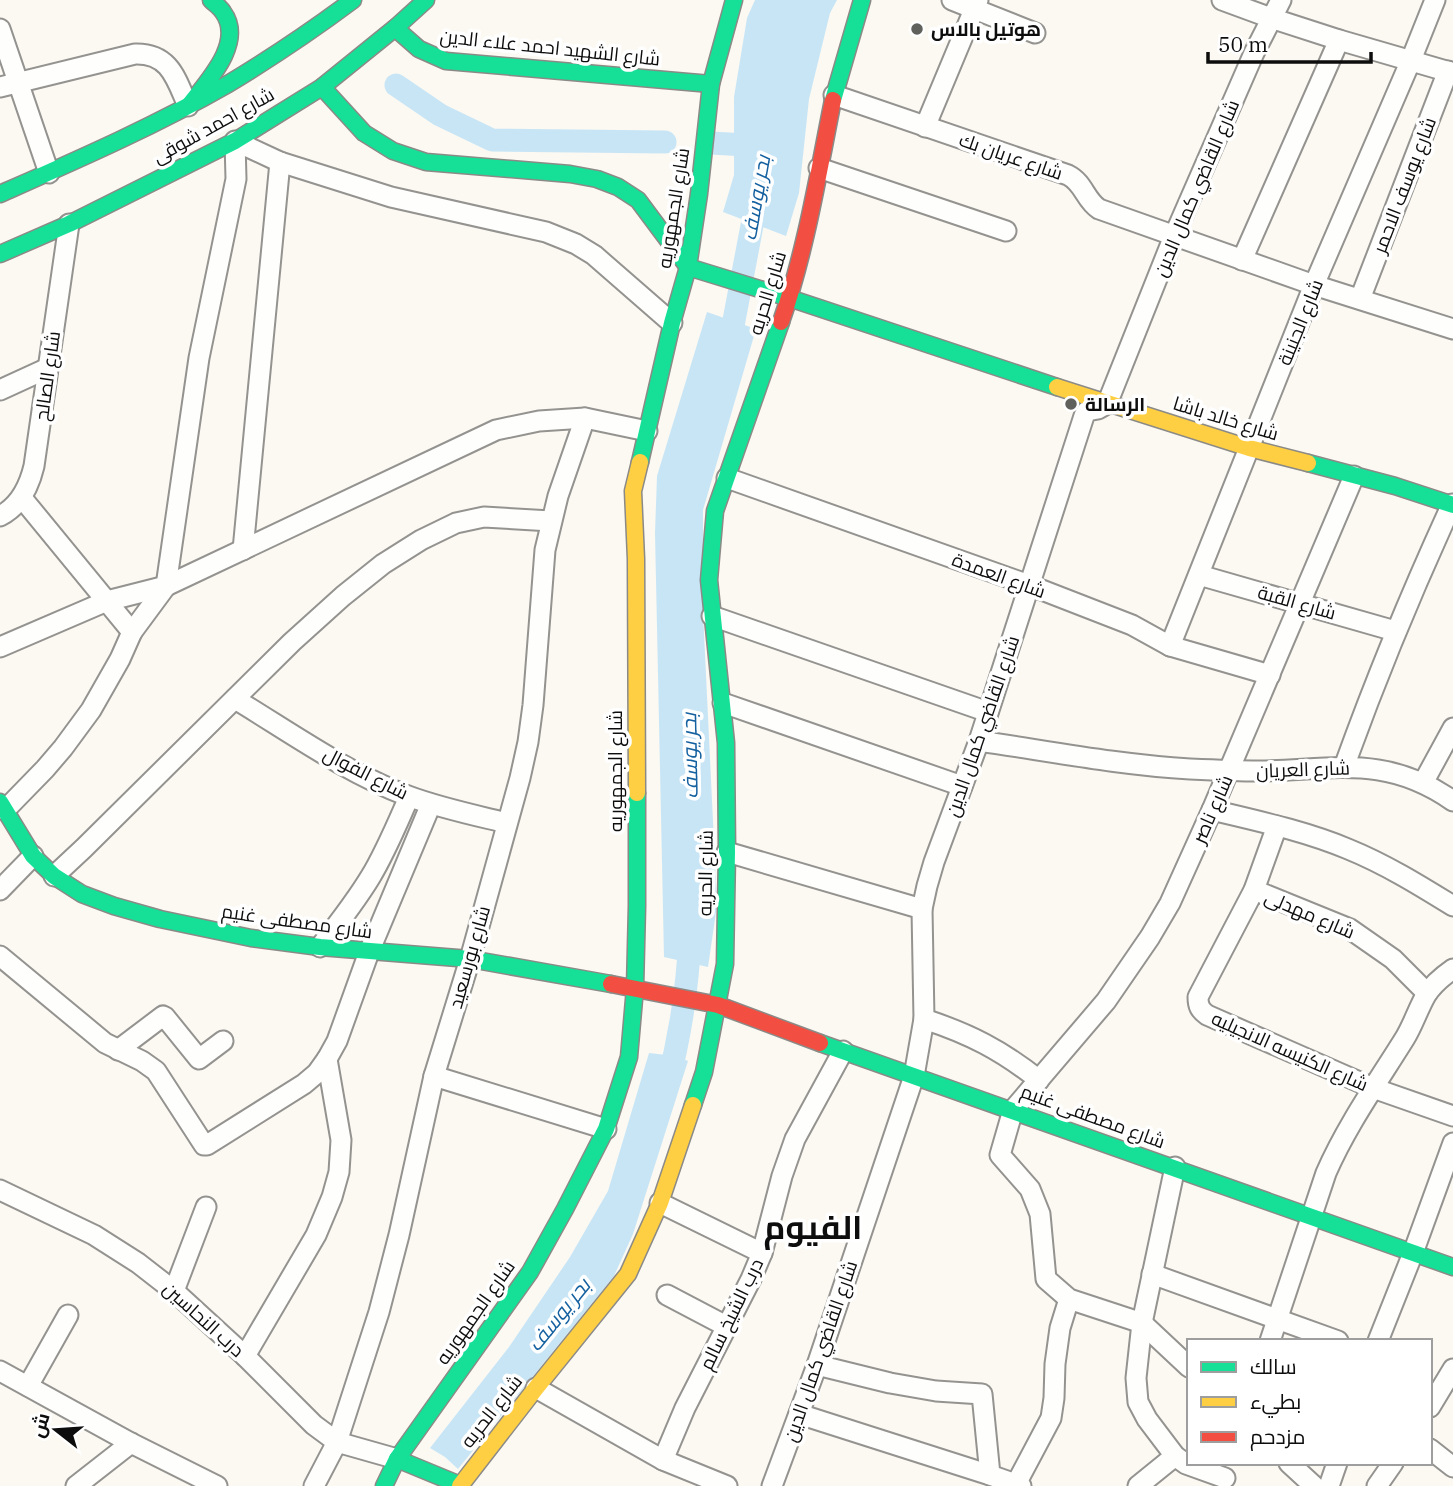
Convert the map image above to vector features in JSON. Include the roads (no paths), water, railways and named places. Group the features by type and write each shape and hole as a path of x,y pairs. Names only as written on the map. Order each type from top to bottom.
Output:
{"street":[{"path":"9,85 135,54 145,54 164,62 171,70 188,106 224,59 229,47 228,23 223,11 211,0"},
{"name":"شارع احمد شوقى","path":"0,194 188,106 257,68 353,0"},
{"name":"شارع احمد شوقى","path":"0,254 235,141 322,87 395,29 426,0"},
{"name":"شارع الجمهوريه","path":"384,1486 397,1459 530,1272 606,1129 629,1057 635,988 637,906 636,559 633,491 671,323 688,267 711,83 734,0"},
{"name":"شارع الحريه","path":"460,1486 628,1274 660,1203 704,1072 724,964 727,852 723,703 709,580 715,511 789,298 808,225 834,95 862,0"},
{"path":"953,0 977,4 1035,33"},
{"path":"1222,0 1339,40 1451,72"},
{"name":"شارع القاضي كمال الدين","path":"772,1486 817,1364 914,1076 924,1019 922,909 934,862 979,741 1084,415 1087,411 1107,404 1174,236 1254,53 1281,0"},
{"name":"شارع الجنينة","path":"1170,646 1314,285 1435,0"},
{"path":"925,127 977,4"},
{"path":"0,29 9,85 49,173"},
{"name":"شارع الشهيد احمد علاء الدين","path":"395,29 417,49 446,61 711,83"},
{"path":"1242,260 1339,40"},
{"name":"شارع يوسف الاحمر","path":"1360,299 1451,72"},
{"path":"322,87 364,133 393,151 426,162 570,174 597,179 618,187 638,200 688,267"},
{"name":"شارع عريان بك","path":"834,95 1068,175 1077,181 1089,201 1099,209 1314,285 1453,329"},
{"path":"2,806 45,769 70,739 109,679 132,632 166,586 199,358 236,179 235,141 280,162 391,197 546,232 576,244 594,255 671,323"},
{"path":"243,550 280,162"},
{"path":"819,168 1006,231"},
{"name":"شارع الصالح","path":"22,498 28,488 34,466 69,223"},
{"name":"شارع خالد باشا","path":"688,267 1107,404 1250,448 1408,490 1453,505"},
{"path":"0,390 48,368"},
{"path":"0,647 107,601 166,586 496,430 539,421 585,418 647,431"},
{"name":"شارع بورسعيد","path":"314,1486 337,1442 379,1312 434,1076 470,959 520,778 533,705 545,550 558,496 585,418"},
{"name":"شارع ناصر","path":"1013,1110 1106,1002 1170,903 1354,476"},
{"name":"شارع العمدة","path":"727,478 1029,585 1132,625 1170,646 1270,675"},
{"path":"0,516 22,498 132,632"},
{"path":"1344,767 1395,631 1453,505"},
{"path":"54,876 292,642 343,596 383,565 421,540 456,523 484,517 551,521"},
{"name":"شارع القبة","path":"1199,575 1395,631"},
{"path":"712,616 988,712"},
{"name":"شارع الفوال","path":"235,699 380,785 431,804 507,823"},
{"path":"723,703 962,786"},
{"path":"1423,783 1453,728"},
{"name":"شارع العريان","path":"979,741 1155,766 1229,771 1364,767 1404,775 1453,801"},
{"path":"320,947 371,876 409,797"},
{"path":"0,956 105,1043 156,1071 205,1145 304,1084 317,1073 327,1059 337,1041 369,952 431,804"},
{"name":"شارع مصطفى غنيم","path":"2,806 33,856 54,876 82,894 114,906 160,919 251,938 369,952 470,959 718,1005 1453,1266"},
{"path":"1212,810 1335,844 1403,875 1453,906"},
{"name":"شارع الكنيسه الانجيليه","path":"1277,826 1254,890 1198,997 1201,1011 1373,1088 1453,1116"},
{"path":"727,852 922,909"},
{"path":"0,890 33,856"},
{"name":"شارع مهدلى","path":"1254,890 1350,929 1393,959 1427,993"},
{"path":"1271,1339 1326,1173 1338,1147 1407,1035 1427,993 1453,969"},
{"path":"118,1050 163,1016 199,1059 223,1041"},
{"path":"924,1019 984,1042 1039,1080"},
{"name":"درب الشيخ سالم","path":"663,1460 685,1408 762,1253 795,1139 844,1051"},
{"path":"245,1356 316,1235 339,1172 341,1140 327,1059"},
{"path":"434,1076 606,1129"},
{"path":"1013,1110 1000,1155 1030,1189 1040,1214 1046,1279 1069,1299 1142,1323 1187,1365"},
{"path":"1379,1339 1453,1143"},
{"path":"1175,1167 1142,1323 1136,1378 1138,1402 1147,1419 1175,1456 1187,1464"},
{"name":"درب النحاسين","path":"0,1190 117,1248 174,1291 245,1356 314,1425 337,1442 397,1459"},
{"path":"660,1203 762,1253"},
{"path":"174,1291 206,1207"},
{"path":"1152,1274 1333,1339"},
{"path":"667,1295 726,1326"},
{"path":"799,1414 1018,1485 1051,1418 1060,1328 1069,1299"},
{"path":"28,1386 68,1314"},
{"path":"817,1364 890,1383 936,1391 982,1394 990,1475"},
{"path":"0,1371 131,1443 217,1486"},
{"path":"1432,1402 1443,1376"},
{"path":"536,1388 663,1460 727,1486"},
{"path":"76,1486 131,1443"},
{"path":"1432,1451 1453,1467"},
{"path":"1138,1486 1175,1456"},
{"path":"397,1459 460,1486"},
{"path":"1189,1465 1226,1476"},
{"path":"1291,1465 1314,1486"},
{"path":"1329,1486 1336,1465"},
{"path":"1377,1486 1392,1465"}],"water":[{"path":"755,0 837,0 830,13 809,99 799,193 786,236 723,212 734,175 734,97 747,18"},
{"path":"707,312 756,329 703,510 703,612 717,905 708,967 664,957 655,533 657,476"},
{"path":"649,1053 675,1056 688,1061 633,1234 614,1276 458,1469 430,1448 509,1347 570,1257 608,1191"}],"waterway":[{"path":"396,85 440,115 492,140 665,142"},
{"path":"711,143 764,146"},
{"name":"بحر يوسف","path":"727,349 758,194"},
{"name":"بحر يوسف","path":"667,1086 683,1011 690,934"}],"place":[{"name":"هوتيل بالاس","path":"917,29"},
{"name":"الرسالة","path":"1071,404"}],"district":[{"name":"الفيوم","path":"813,1227"}]}
